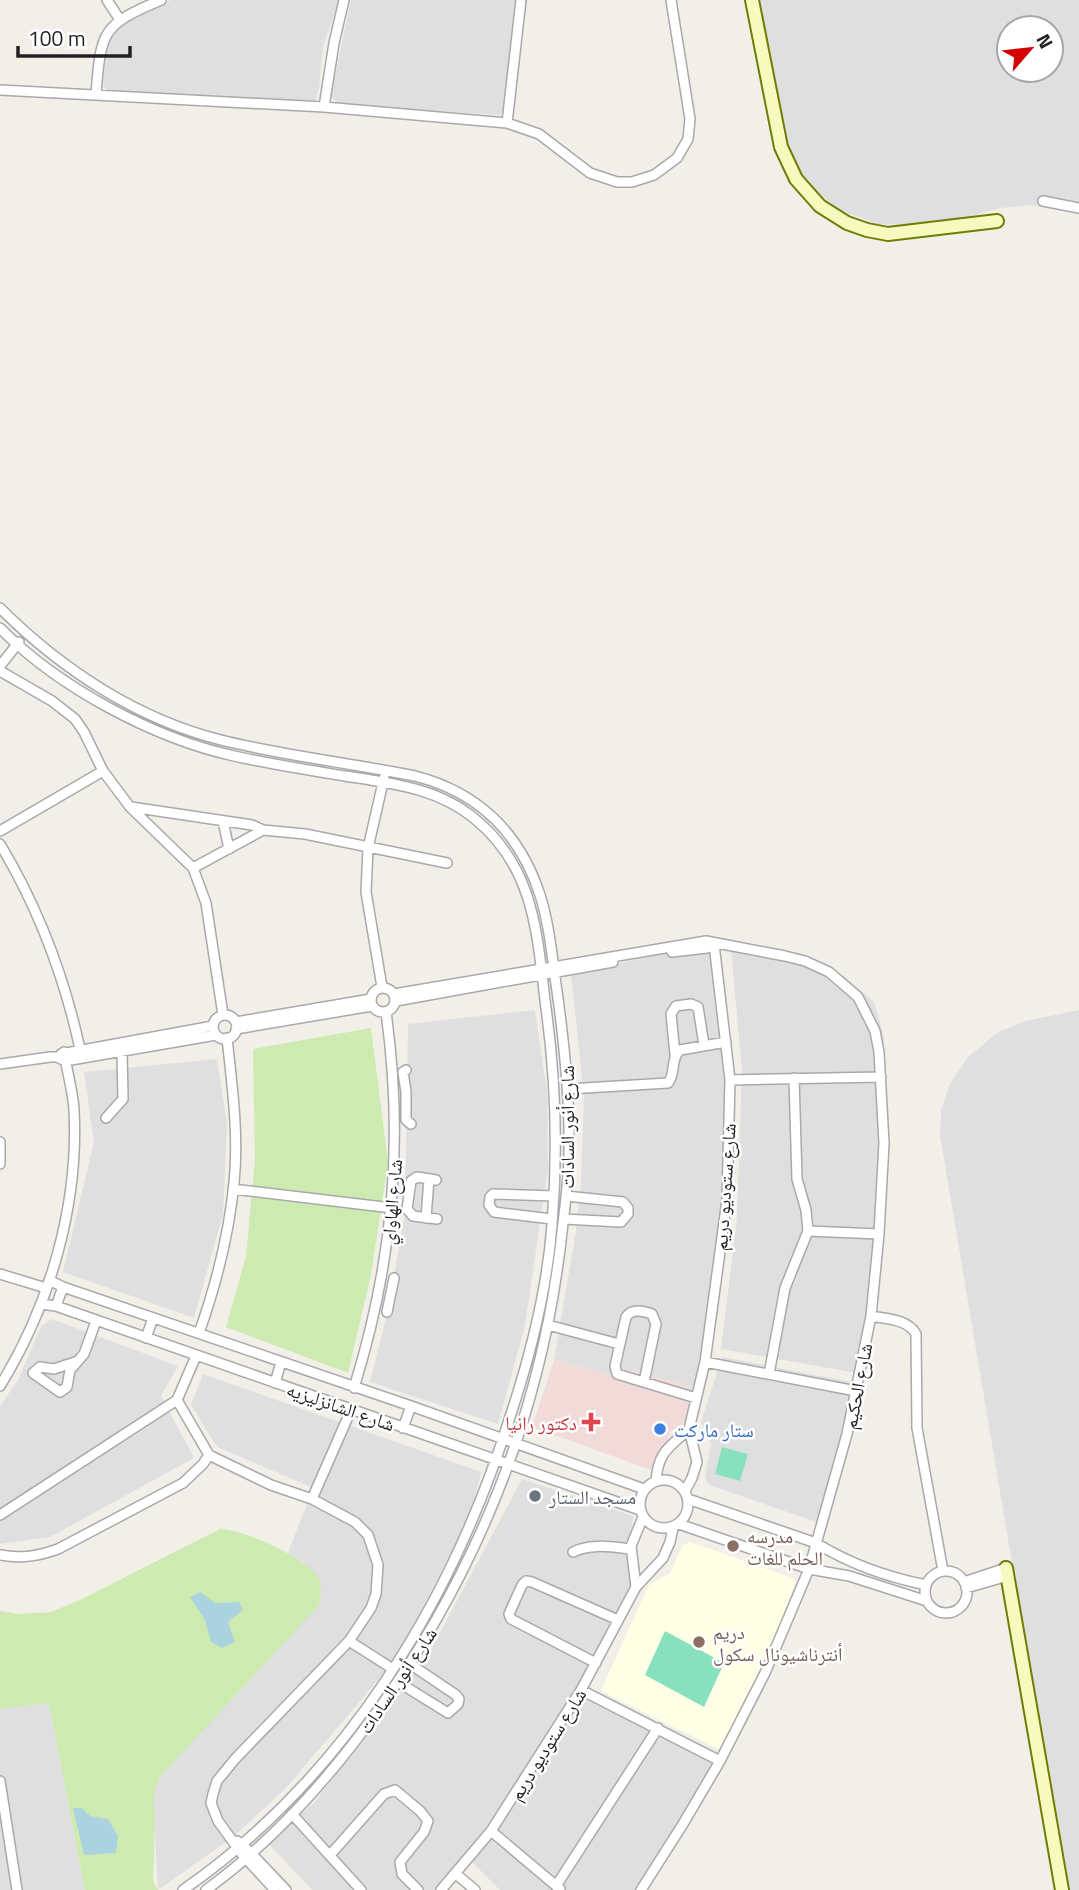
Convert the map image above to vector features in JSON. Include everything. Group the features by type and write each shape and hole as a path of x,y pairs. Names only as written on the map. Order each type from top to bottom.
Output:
{"street":[{"path":"107,0 120,20"},
{"path":"96,94 100,48 108,32 120,20 161,0"},
{"path":"324,107 344,0"},
{"path":"507,123 521,0"},
{"path":"0,90 324,107 507,123 539,134 590,173 603,179 617,182 643,180 671,163 685,146 690,125 671,0"},
{"path":"752,0 781,147 796,179 820,206 847,223 888,234 997,222"},
{"path":"1042,201 1079,208"},
{"name":"شارع أنور السادات","path":"0,608 25,634 98,687 179,727 221,740 436,782 469,797 514,843 535,880 554,970 566,1054 568,1089 569,1154 564,1219 548,1325 509,1465 463,1572 398,1682 333,1769 292,1814 250,1857 206,1890"},
{"name":"شارع أنور السادات","path":"0,628 17,645 87,694 117,712 165,734 232,756 383,782 429,793 448,801 481,824 512,859 526,890 535,927 555,1076 554,1196 546,1272 534,1334 496,1461 453,1565 426,1616 364,1711 321,1765 239,1846 183,1890"},
{"path":"25,634 0,668 75,719 103,771 130,807 193,868 206,903 223,1015"},
{"path":"382,987 368,908 368,848 385,770"},
{"path":"0,831 103,771"},
{"path":"130,807 252,825 263,830 305,834 447,863"},
{"path":"481,824 489,815"},
{"path":"223,821 229,849"},
{"path":"193,868 263,830"},
{"path":"0,844 44,926 58,963 79,1049"},
{"name":"شارع الحكيم","path":"395,998 554,970 707,948 714,944 752,948 804,961 840,979 858,997 877,1042 884,1143 880,1234 871,1316 847,1434 809,1569 765,1673 720,1761 641,1890"},
{"name":"شارع ستوديو دريم","path":"686,1495 697,1462 689,1429 705,1362 725,1224 730,1080 714,944"},
{"path":"382,987 389,989 395,998 393,1008 386,1012 380,1012 371,1002 374,991 382,987"},
{"path":"236,1026 371,1002"},
{"path":"568,1089 668,1083 676,1054 671,1014 676,1006 691,1004 698,1007 704,1045"},
{"name":"شارع الهاواي","path":"354,1388 381,1287 392,1208 395,1099 386,1012"},
{"path":"215,1030 215,1020 223,1015 230,1016 236,1026 233,1035 227,1038"},
{"path":"0,1064 122,1051 215,1030"},
{"path":"62,1057 79,1049 215,1030 227,1038"},
{"path":"199,1334 224,1247 233,1189 233,1105 227,1038"},
{"path":"676,1054 684,1048 726,1042"},
{"path":"106,1118 123,1099 122,1051"},
{"path":"0,1385 12,1367 41,1304 71,1195 74,1107 62,1057"},
{"path":"406,1070 402,1072 407,1103 406,1120 411,1125"},
{"path":"730,1080 881,1077"},
{"path":"769,1374 785,1289 807,1231 806,1210 797,1179 794,1078"},
{"path":"395,1099 406,1092"},
{"path":"395,1099 407,1103"},
{"path":"0,1142 0,1164"},
{"path":"413,1179 433,1179 431,1218 409,1214 408,1196 413,1179"},
{"path":"233,1189 392,1208"},
{"path":"552,1219 494,1212 489,1205 493,1194 554,1196"},
{"path":"393,1195 408,1196"},
{"path":"564,1219 621,1222 628,1214 628,1208 622,1202 566,1196"},
{"path":"807,1231 880,1234"},
{"name":"شارع الشانزليزيه","path":"0,1274 63,1287 644,1489"},
{"path":"387,1312 394,1278"},
{"path":"56,1306 63,1287"},
{"path":"381,1287 391,1289"},
{"path":"378,1298 389,1300"},
{"name":"شارع الشانزليزيه","path":"41,1304 56,1306 641,1513"},
{"path":"644,1382 656,1324 652,1314 636,1311 628,1314 619,1344 615,1366 617,1374 696,1398"},
{"path":"871,1316 905,1323 912,1327 916,1334 917,1428 943,1571"},
{"path":"146,1338 153,1318"},
{"path":"75,1362 54,1370 38,1368 33,1373 60,1392 64,1391 68,1387 69,1370 85,1354 96,1321"},
{"path":"548,1325 619,1344"},
{"path":"0,1516 177,1400 196,1356"},
{"path":"275,1383 281,1362"},
{"path":"705,1362 856,1391"},
{"path":"177,1400 209,1455 271,1485 312,1499 355,1522 368,1535 373,1545 378,1573 376,1594 371,1608 349,1641 251,1741 218,1781 211,1803 218,1821 229,1836 286,1890"},
{"path":"403,1428 411,1406"},
{"path":"312,1499 351,1410"},
{"path":"656,1481 657,1467 664,1451 689,1429"},
{"path":"0,1555 23,1558 58,1549 183,1483 203,1465 209,1455"},
{"path":"636,1587 631,1549 641,1513 639,1502 644,1489 656,1481 672,1481 686,1495 816,1543 881,1573 926,1585"},
{"path":"676,1526 687,1513 686,1495"},
{"path":"641,1513 656,1528 676,1526 809,1569 849,1576 927,1601 936,1611 949,1613 961,1606 965,1585 955,1574 943,1571 933,1576 926,1585 927,1601"},
{"name":"شارع ستوديو دريم","path":"441,1890 491,1831 581,1690 636,1587 668,1550 676,1526"},
{"path":"573,1552 579,1548 597,1546 631,1549"},
{"path":"965,1585 1007,1572 1062,1890"},
{"path":"596,1663 511,1619 509,1614 522,1586 526,1581 532,1582 618,1620"},
{"path":"349,1641 393,1669"},
{"path":"398,1682 448,1713 458,1704 456,1695 410,1664"},
{"path":"581,1690 720,1761"},
{"path":"491,1831 559,1888 658,1728"},
{"path":"0,1781 17,1890"},
{"path":"330,1855 384,1794 395,1790 421,1811 428,1821 424,1832 400,1862 402,1874 418,1890"},
{"path":"292,1814 362,1890"},
{"path":"250,1857 275,1890"},
{"path":"456,1874 475,1890"}],"shaded area":[{"path":"171,0 339,0 323,46 316,100 310,102 108,91 103,86 106,46 117,29 143,11"},
{"path":"351,0 519,0 504,108 500,115 341,105 335,101 331,95"},
{"path":"755,0 1079,0 1079,213 1029,205 912,225 876,224 840,210 810,186 787,155"},
{"path":"693,947 717,949 727,1026 730,1159 700,1389 619,1368 614,1376 554,1360 576,1231 581,1184 584,1096 571,974"},
{"path":"731,950 790,955 844,976 874,1002 884,1036 886,1150 863,1374 721,1349 737,1218 742,1069"},
{"path":"535,1010 547,1092 548,1168 525,1326 498,1424 370,1382 387,1315 405,1213 408,1024"},
{"path":"1079,1010 1079,1890 1067,1890 940,1135 941,1110 950,1084 968,1057 998,1032 1026,1021"},
{"path":"217,1059 227,1124 223,1214 194,1318 63,1272 94,1142 84,1072"},
{"path":"52,1319 178,1366 161,1396 194,1458 50,1537 0,1544 0,1406 18,1380 41,1326"},
{"path":"722,1357 857,1383 820,1523 709,1485 705,1477 711,1443 701,1422"},
{"path":"554,1360 614,1376 619,1368 700,1389 690,1418 670,1432 657,1467 651,1470 532,1427"},
{"path":"203,1374 481,1472 471,1514 396,1659 285,1789 233,1837 158,1890 153,1798 159,1778 201,1730 304,1563 288,1553 313,1488 217,1447 191,1405"},
{"path":"522,1479 633,1516 631,1542 637,1564 626,1601 583,1684 721,1754 640,1890 500,1890 467,1857 434,1890 312,1890 267,1842 314,1803 428,1655"},
{"name":"دريم أنترناشيونال سكول","path":"690,1542 793,1578 795,1582 781,1627 759,1675 723,1746 718,1749 601,1690 649,1585 670,1573 683,1545"},
{"path":"49,1703 85,1890 0,1890 0,1709"}],"green space":[{"path":"371,1028 388,1163 371,1275 348,1373 226,1327 246,1256 255,1161 253,1049"},
{"path":"722,1447 748,1454 740,1481 715,1474"},
{"path":"220,1529 258,1539 287,1553 311,1569 320,1580 319,1605 159,1778 153,1798 153,1881 158,1890 85,1890 49,1703 0,1709 0,1611 18,1614 51,1612"},
{"path":"665,1631 724,1663 704,1707 645,1675"}],"water":[{"path":"200,1592 215,1603 239,1602 243,1610 228,1622 235,1642 222,1648 211,1642 205,1620 190,1597"},
{"path":"73,1808 82,1808 90,1816 108,1819 118,1836 116,1853 84,1855"}],"place":[{"name":"دكتور رانيا","path":"591,1422"},
{"name":"ستار ماركت","path":"660,1429"},
{"name":"مسجد الستار","path":"535,1496"},
{"name":"مدرسه الحلم للغات","path":"733,1546"},
{"name":"دريم أنترناشيونال سكول","path":"699,1642"}]}
